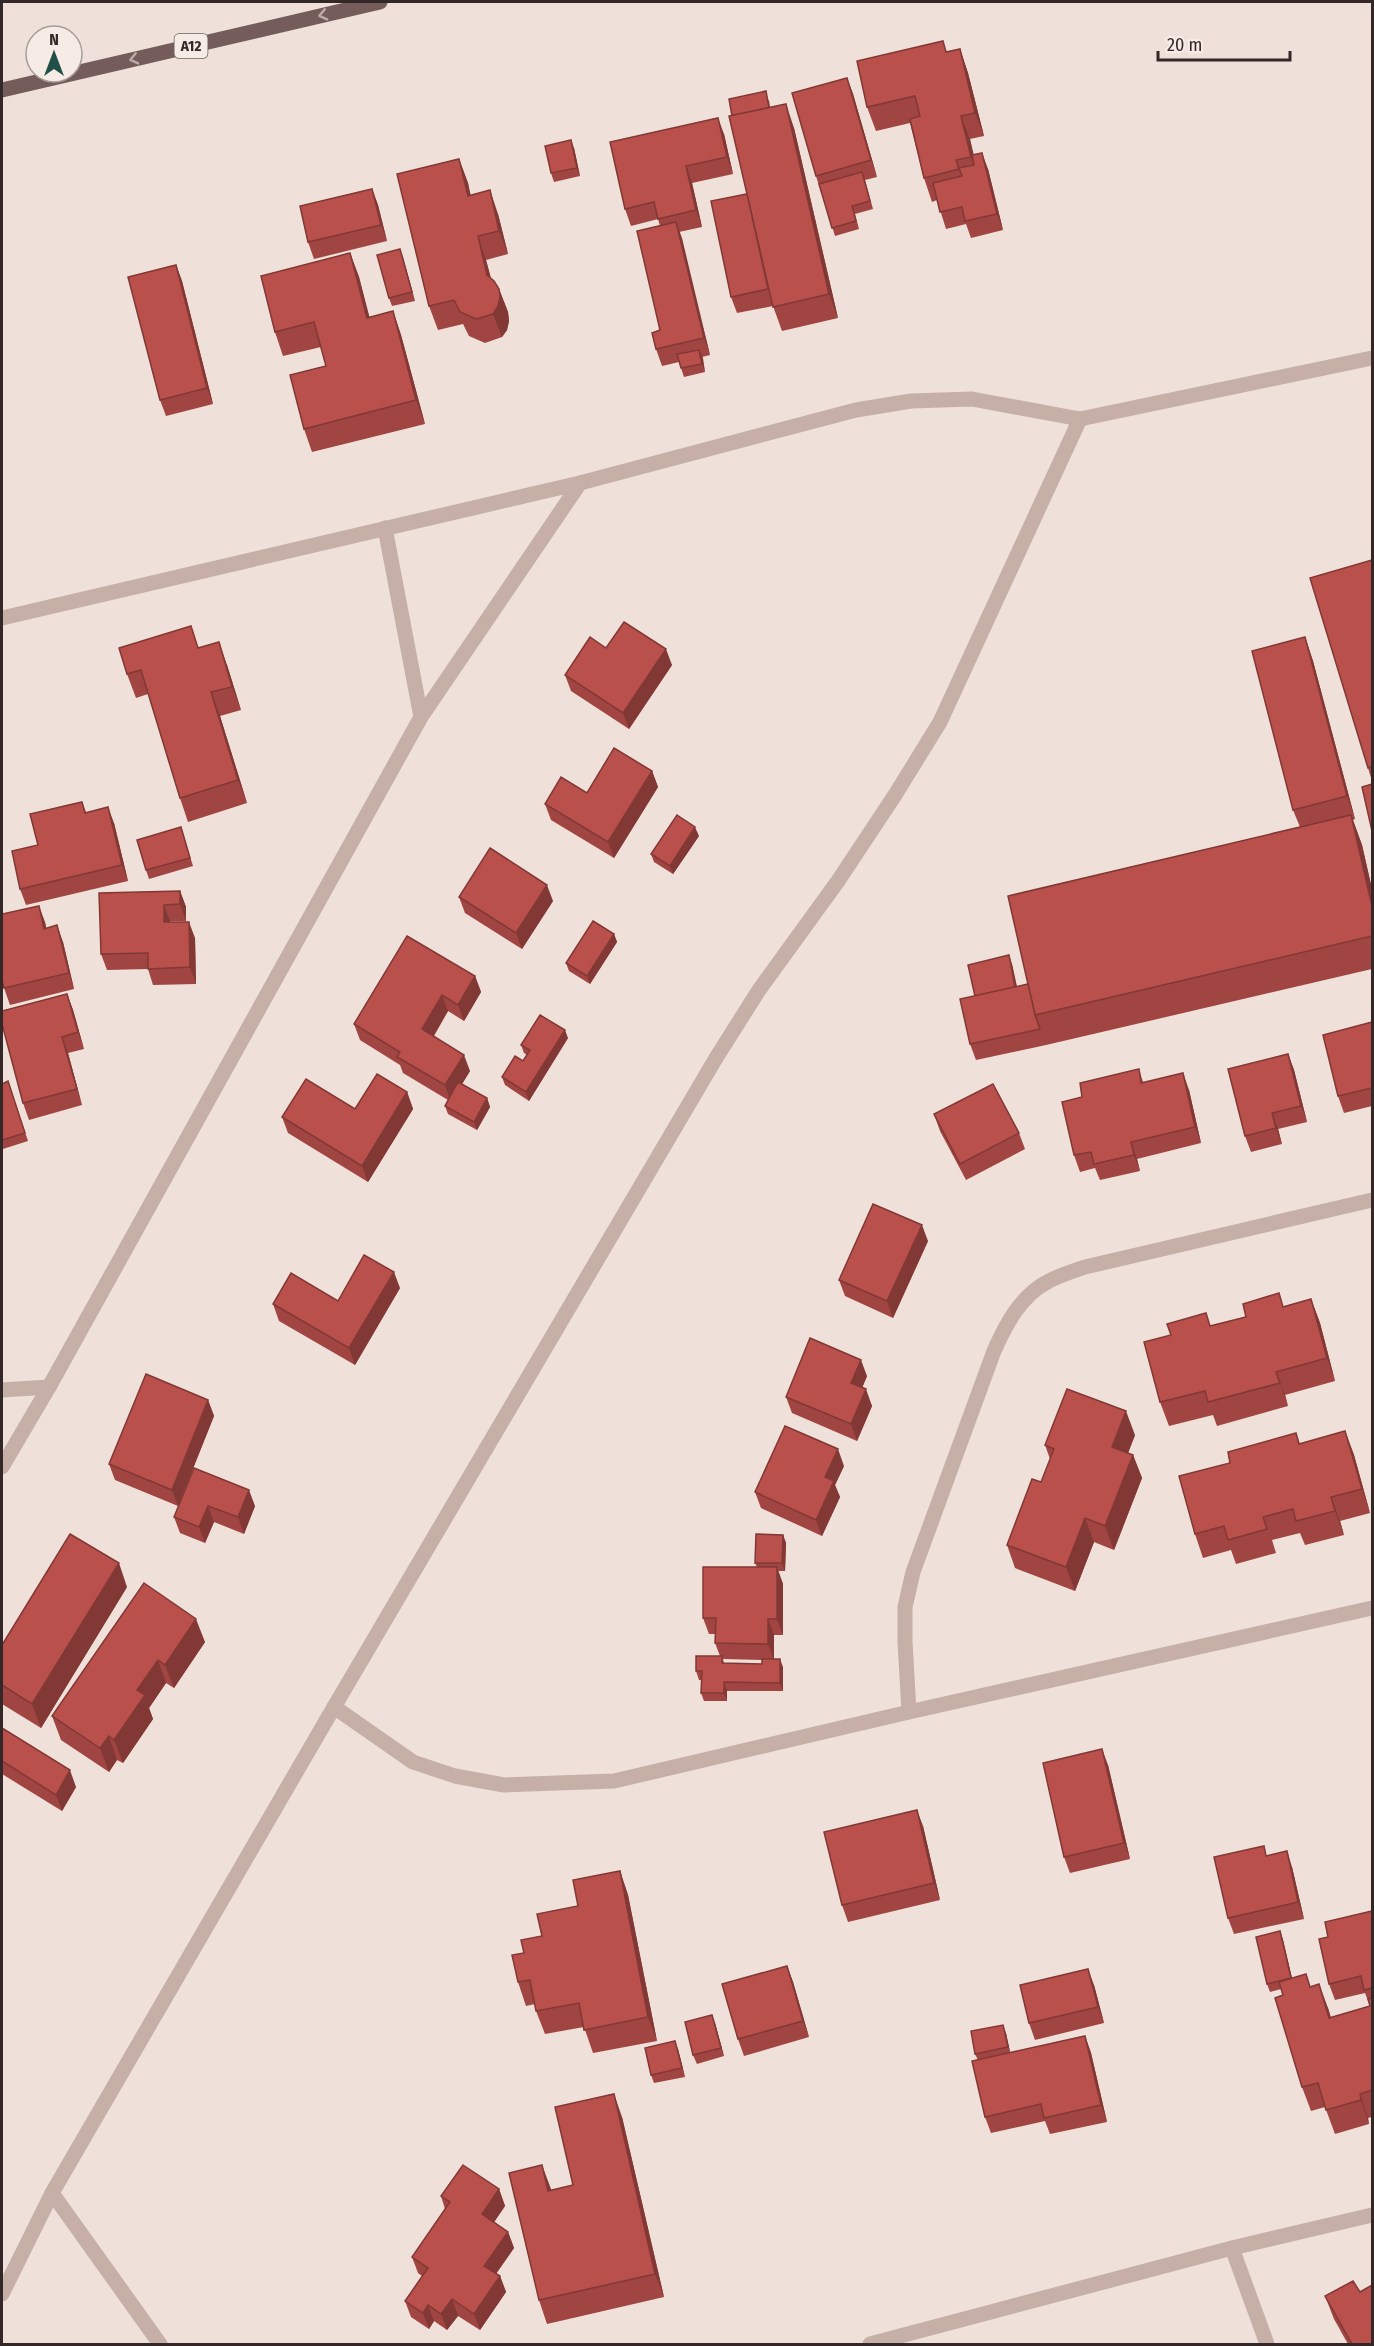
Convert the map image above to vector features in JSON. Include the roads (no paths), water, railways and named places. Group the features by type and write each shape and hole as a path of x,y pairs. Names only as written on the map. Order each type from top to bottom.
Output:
{"main road":[{"name":"A12","path":"2,90 380,2"}],"street":[{"path":"2,618 580,483 856,410 911,401 972,399 1080,419 1372,358"},
{"path":"2,2294 52,2193 334,1707 716,1058 759,990 889,805 940,722 1080,419"},
{"path":"2,1467 49,1387 421,717 580,483"},
{"path":"385,528 421,717"},
{"path":"909,1712 905,1607 913,1572 994,1351 1005,1327 1021,1303 1047,1281 1085,1267 1372,1200"},
{"path":"2,1390 49,1387"},
{"path":"334,1707 413,1762 455,1776 504,1785 563,1785 614,1781 1372,1608"},
{"path":"52,2193 160,2344"},
{"path":"870,2344 1232,2248 1372,2215"},
{"path":"1232,2248 1267,2344"}]}
